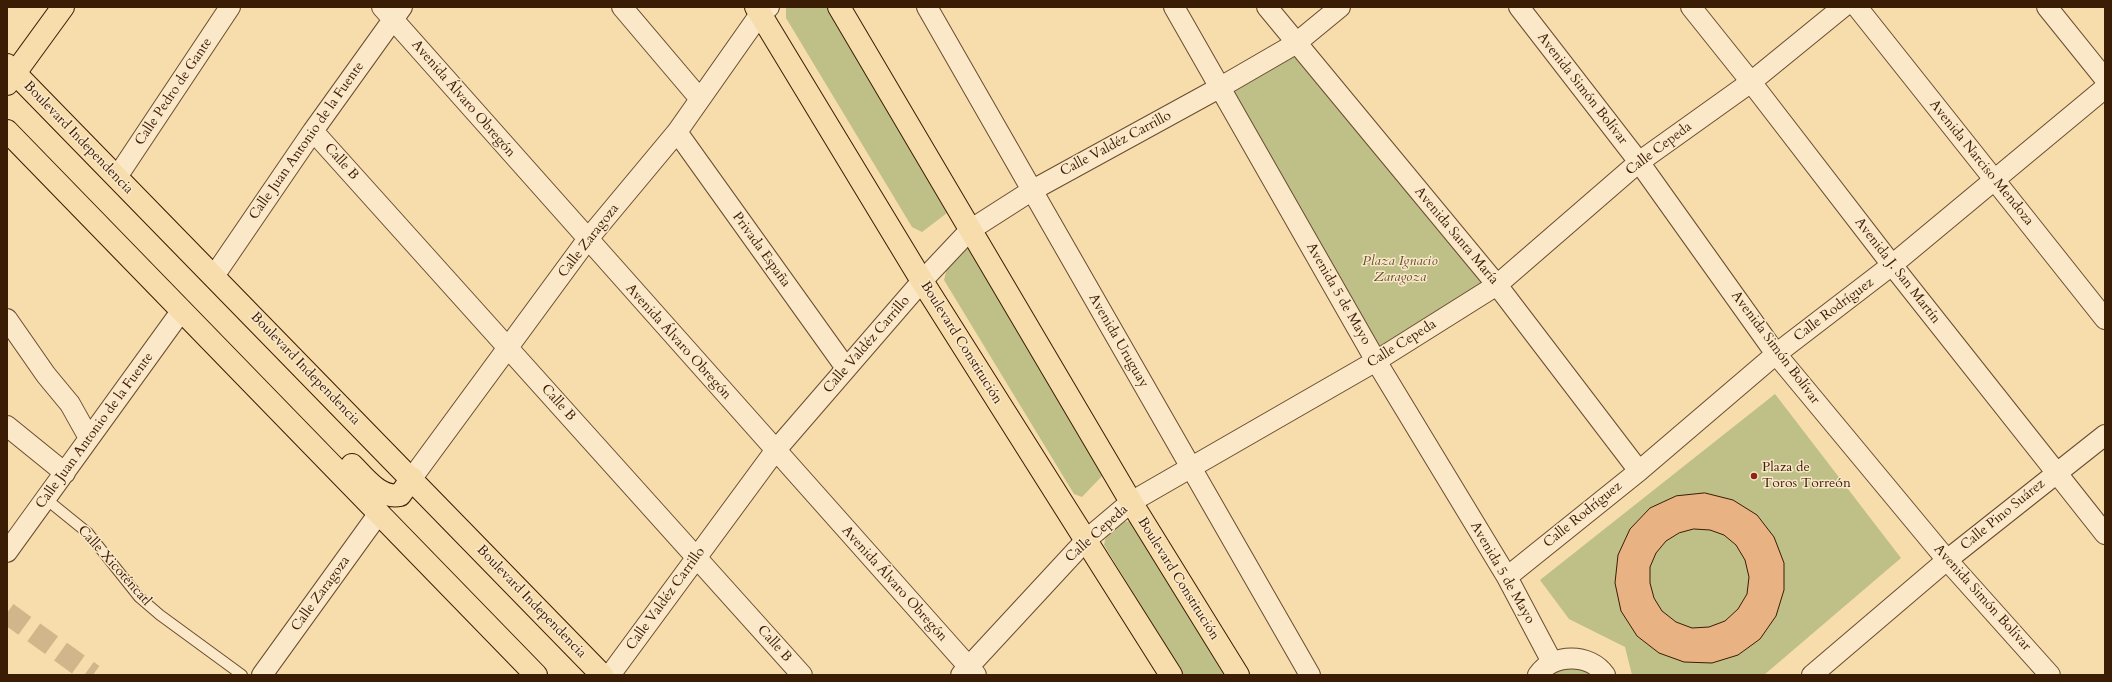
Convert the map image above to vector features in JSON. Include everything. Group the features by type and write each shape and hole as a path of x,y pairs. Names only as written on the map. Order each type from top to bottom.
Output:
{"main road":[{"path":"10,75 63,7"},
{"name":"Boulevard Constitución","path":"839,7 1131,502 1238,675"},
{"name":"Boulevard Constitución","path":"762,9 922,281 1171,675"},
{"name":"Boulevard Independencia","path":"10,75 117,177 412,478 602,675"},
{"path":"7,131 536,675"},
{"path":"299,431 324,437 372,485 385,494 393,496 400,495 412,478"}],"street":[{"name":"Calle Pedro de Gante","path":"117,177 230,7"},
{"path":"622,7 700,99"},
{"name":"Avenida Uruguay","path":"927,7 1031,191 1310,675"},
{"name":"Avenida 5 de Mayo","path":"1174,7 1376,361 1507,577 1545,669"},
{"name":"Avenida Santa María","path":"1267,7 1295,44 1497,285 1639,471"},
{"name":"Calle Valdéz Carrillo","path":"610,675 775,451 922,281 970,230 1031,191 1219,88 1295,44 1340,7"},
{"name":"Avenida Simón Bolívar","path":"1519,7 1639,162 1776,354 1947,560 2050,675"},
{"name":"Avenida J. San Martín","path":"1691,7 1751,82 1892,265 2105,534"},
{"name":"Calle Cepeda","path":"968,672 1086,540 1131,502 1376,361 1497,285 1639,162 1751,82 1843,7"},
{"name":"Avenida Narciso Mendoza","path":"1857,7 2105,319"},
{"path":"2047,7 2105,79"},
{"name":"Calle Zaragoza","path":"412,478 509,349 587,240 677,132 762,9"},
{"name":"Calle Juan Antonio de la Fuente","path":"214,276 313,131 392,11"},
{"name":"Avenida Álvaro Obregón","path":"392,11 587,240 775,451 968,672"},
{"name":"Calle Rodríguez","path":"1507,577 1639,471 1776,354 1892,265 2105,88"},
{"name":"Calle B","path":"313,131 802,675"},
{"name":"Privada España","path":"677,132 846,368"},
{"name":"Calle Juan Antonio de la Fuente","path":"7,552 182,310"},
{"path":"7,319 46,375 70,404 89,438"},
{"path":"7,426 65,472"},
{"name":"Calle Pino Suárez","path":"1815,674 1947,560 2105,435"},
{"name":"Calle Zaragoza","path":"262,675 379,513"},
{"path":"1545,669 1565,658 1578,658 1591,663 1605,675"}],"lane":[{"name":"Calle Xicoténcatl","path":"46,498 88,534 139,597 160,615 242,675"}],"green space":[{"path":"786,7 831,7 948,206 947,213 922,232 912,227 786,18"},
{"name":"Plaza Ignacio Zaragoza","path":"1296,44 1497,285 1377,360 1221,89"},
{"path":"968,248 1104,474 1082,497 1074,494 944,280 947,268"},
{"name":"Plaza de Toros Torreón","path":"1775,394 1901,558 1764,675 1632,675 1625,647 1569,619 1540,580"},
{"path":"1134,521 1224,675 1183,675 1104,545 1106,535 1122,522"},
{"path":"1567,664 1596,675 1545,675"}],"building":[{"path":"1705,493 1733,500 1757,515 1774,537 1784,563 1784,590 1776,616 1760,639 1738,655 1712,663 1684,662 1659,653 1637,636 1621,611 1615,583 1618,555 1630,529 1650,508 1676,496","holes":["1694,529 1710,530 1724,535 1736,545 1745,560 1749,577 1747,594 1738,609 1725,621 1709,627 1692,628 1676,622 1662,611 1654,598 1650,583 1650,567 1656,553 1666,541 1679,533"]}],"tunnel":[{"path":"7,613 93,675"}],"place":[{"name":"Plaza de Toros Torreón","path":"1754,476"}]}
